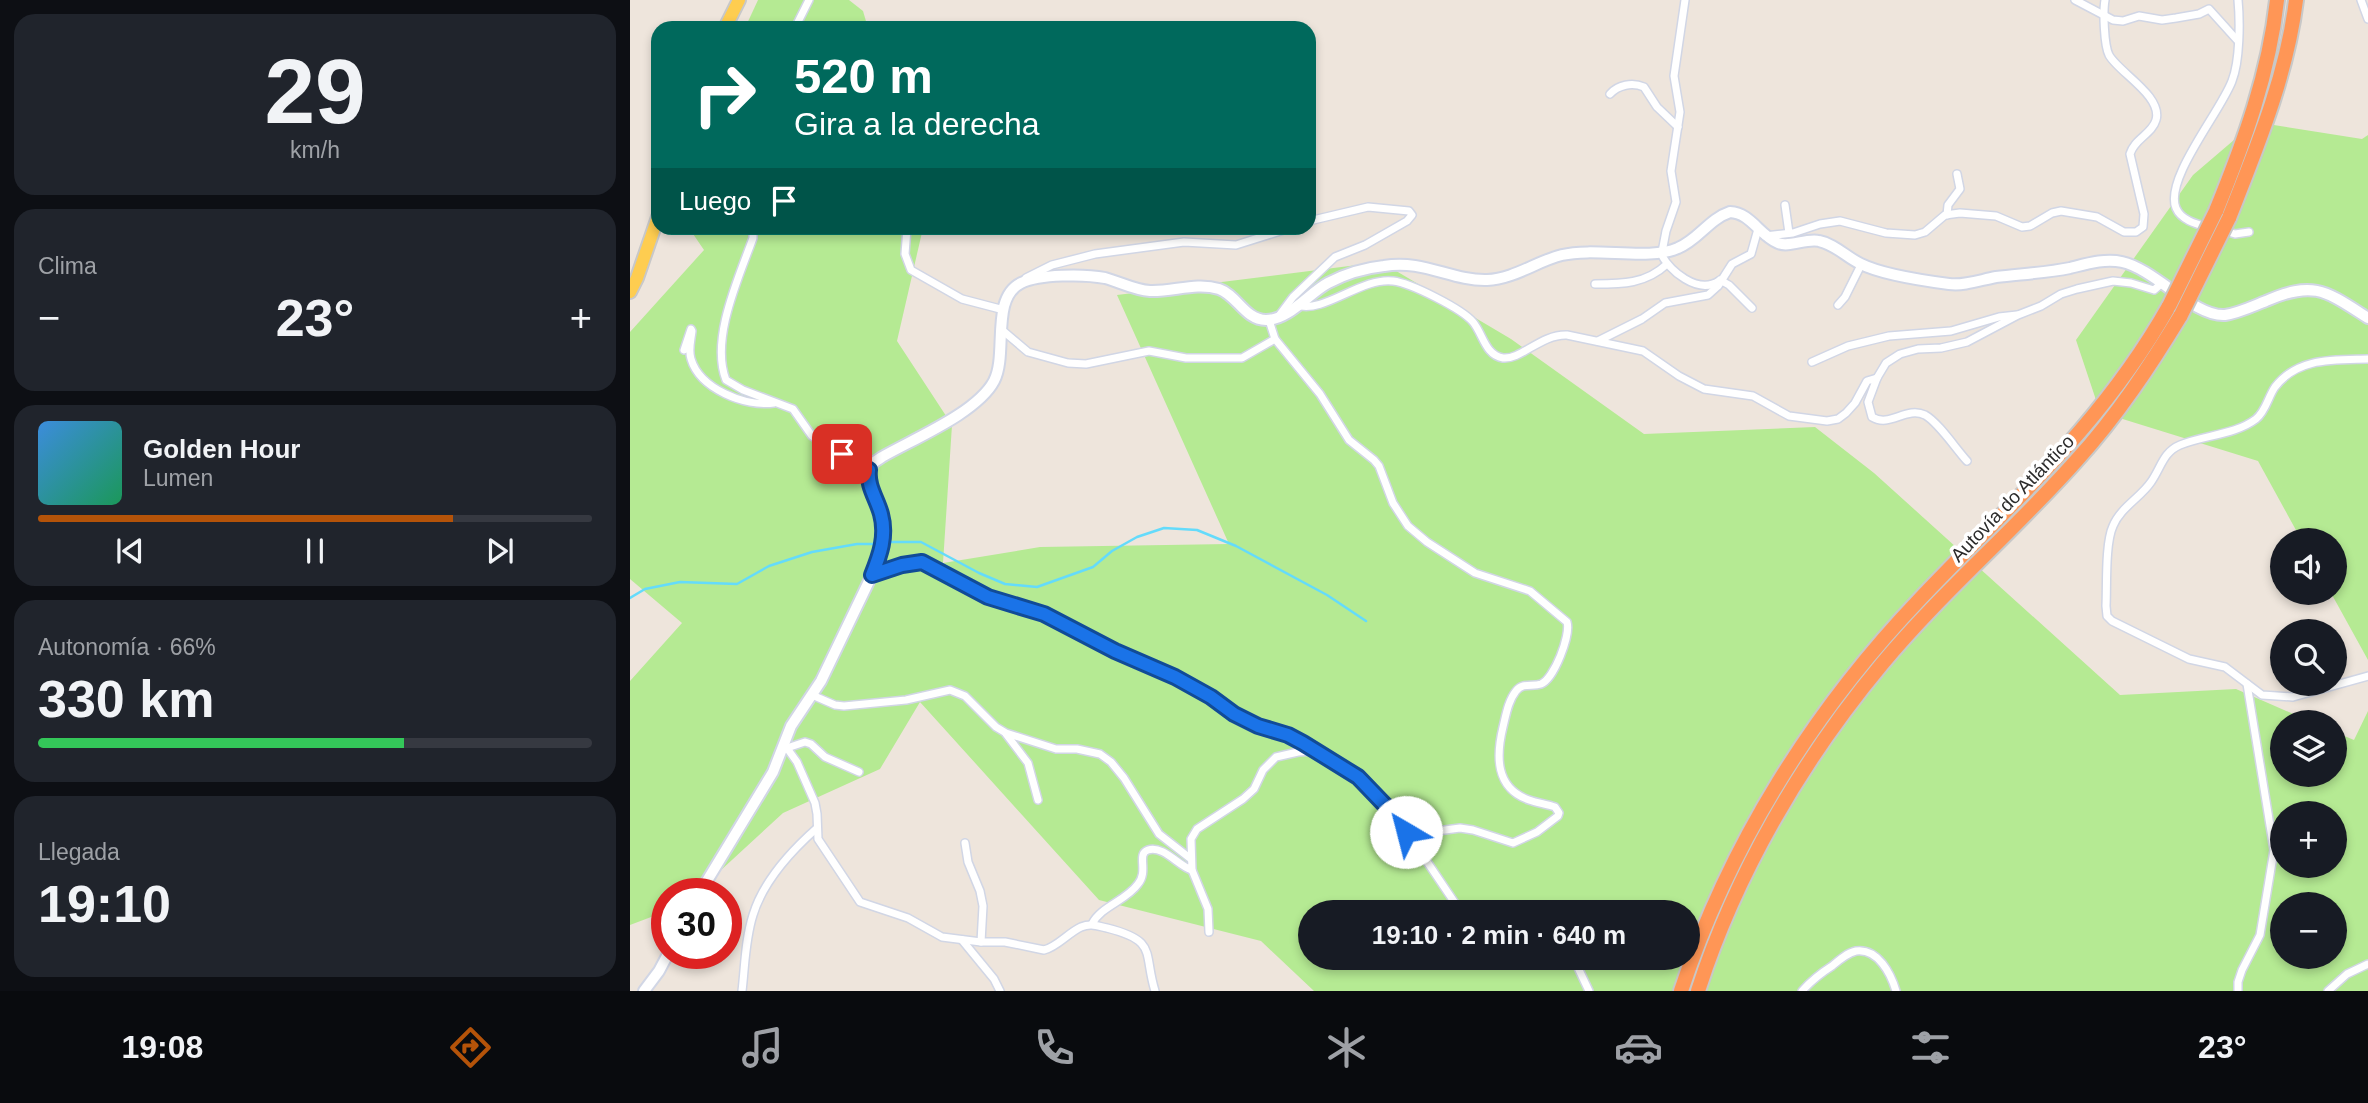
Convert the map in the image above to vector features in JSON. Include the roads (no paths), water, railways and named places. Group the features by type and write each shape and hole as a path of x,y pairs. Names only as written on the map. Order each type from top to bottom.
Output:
{"highway":[{"name":"Autovía do Atlántico","path":"1682,991 1717,900 1742,848 1783,776 1829,706 1920,599 2070,445 2126,373 2169,306 2223,214 2264,77 2273,38 2277,0"},
{"name":"Autovía do Atlántico","path":"1698,991 1709,956 1738,888 1783,805 1833,727 1874,673 1913,629 2055,484 2099,434 2146,372 2182,315 2280,78 2296,0"}],"main road":[{"path":"728,21 739,0"},
{"path":"630,292 652,235"}],"street":[{"path":"798,21 809,0"},
{"path":"1685,0 1674,76 1679,104 1678,127 1671,162 1676,202 1661,252 1667,264 1685,280 1712,285 1720,280"},
{"path":"2075,0 2113,20 2123,21 2145,16 2162,20 2199,14 2209,9 2237,40"},
{"path":"1762,232 1789,233 1840,221 1886,233 1915,235 1925,232 1947,215 1960,213 1996,216 2022,227 2061,211 2097,217 2124,232 2136,232 2143,227 2144,214 2130,154 2132,145 2156,120 2157,110 2108,53 2105,0"},
{"path":"2238,0 2233,80 2219,109 2183,168 2174,196 2176,209 2184,218 2195,224 2235,233 2249,232"},
{"path":"2361,0 2368,19"},
{"path":"1610,94 1618,88 1631,85 1644,87 1657,107 1678,127"},
{"path":"1947,215 1948,205 1960,189 1958,174"},
{"path":"1784,205 1789,233"},
{"path":"872,575 902,565 922,562 970,589 1044,614 1115,651 1155,667 1258,726 1288,735 1358,777 1406,827 1430,832 1460,828 1513,843 1537,832 1558,817 1559,813 1555,807 1529,800 1510,788 1498,767 1501,735 1514,694 1520,687 1541,684 1548,678 1564,647 1568,627 1564,619 1530,591 1475,573 1416,534 1393,503 1374,460 1349,440 1320,394 1275,339 1274,319 1335,257 1364,245 1407,221 1412,215 1409,211 1368,207 1316,219"},
{"path":"1022,282 1082,276 1107,279 1145,290 1209,287 1228,294 1255,318 1274,319 1329,282 1383,265 1419,265 1464,277 1491,280 1563,255 1661,252 1680,247 1709,223 1730,212 1745,216 1781,245 1816,240 1861,265 1953,284 2029,275 2104,261 2121,262 2139,268 2196,306 2224,315 2302,289 2319,291 2338,299 2368,318"},
{"path":"1597,341 1642,320 1665,303 1708,295 1718,286 1732,264 1751,254 1762,232"},
{"path":"753,235 727,310 723,372 732,384 793,409 812,436 869,470"},
{"path":"906,235 905,254 911,270 954,295 1003,310"},
{"path":"709,878 773,772 786,746 791,726 813,695 872,575 883,540 884,527 869,483 869,470 882,457 959,415 988,391 998,374 1003,310 1009,295 1035,272 1095,254 1184,242 1236,245 1268,235"},
{"path":"1595,284 1631,283 1647,279 1667,264"},
{"path":"1838,305 1861,265"},
{"path":"1720,280 1729,285 1752,308"},
{"path":"1297,305 1309,308 1344,293 1380,282 1395,281 1444,303 1472,321 1492,354 1501,358 1512,357 1555,335 1597,341 1643,351 1679,376 1704,389 1753,396 1789,416 1827,421 1838,419 1846,413 1867,381 1877,378"},
{"path":"1967,461 1928,417 1912,412 1884,421 1872,417 1868,402 1886,363 1900,354 1918,349 1941,348 1967,342 2061,294 2077,289 2113,281 2154,290 2162,283"},
{"path":"1812,362 1848,346 1889,335 1951,331 1999,317 2018,315"},
{"path":"684,350 691,329 690,357 701,375 736,400 774,402"},
{"path":"1002,330 1028,352 1086,365 1149,351 1186,358 1242,358 1275,339"},
{"path":"2368,359 2314,362 2298,366 2273,389 2256,419 2235,429 2179,445 2162,459 2153,480 2112,526 2107,616 2112,621 2189,659 2225,667 2262,695 2292,697 2368,676"},
{"path":"2238,991 2242,970 2260,935 2274,850 2247,684"},
{"path":"813,695 844,706 906,700 950,690 965,696 996,727 1006,733 1056,749 1077,749 1100,754 1111,762 1124,778 1159,834 1191,859"},
{"path":"1006,733 1028,763 1038,800"},
{"path":"786,746 805,742 811,744 825,757 859,772"},
{"path":"786,746 797,762 815,803 818,839 860,902 908,918 942,937 1005,942 1047,950 1067,934 1092,924 1127,895 1140,882 1144,869 1142,856 1148,850 1158,851 1192,870"},
{"path":"1209,932 1208,909 1192,870 1190,846 1193,834 1231,809 1254,789 1268,763 1284,754 1315,751"},
{"path":"1406,827 1406,832 1429,862 1451,900"},
{"path":"741,991 747,944 758,900 782,865 817,828"},
{"path":"965,843 968,862 983,906 981,942"},
{"path":"1092,924 1131,935 1142,944 1150,960 1155,991"},
{"path":"962,940 994,979 1000,991"},
{"path":"1802,991 1843,957 1856,951 1867,953 1879,961 1889,973 1896,991"},
{"path":"2328,991 2347,974 2368,964"},
{"path":"644,991 660,969"},
{"path":"1579,970 1589,991"}],"waterway":[{"path":"890,542 921,542 1005,584 1037,587 1093,567 1112,551 1137,537 1164,528 1197,530 1236,546 1327,595 1366,621"},
{"path":"630,598 645,589 680,582 737,584 769,566 812,552 857,544 875,544"}]}
